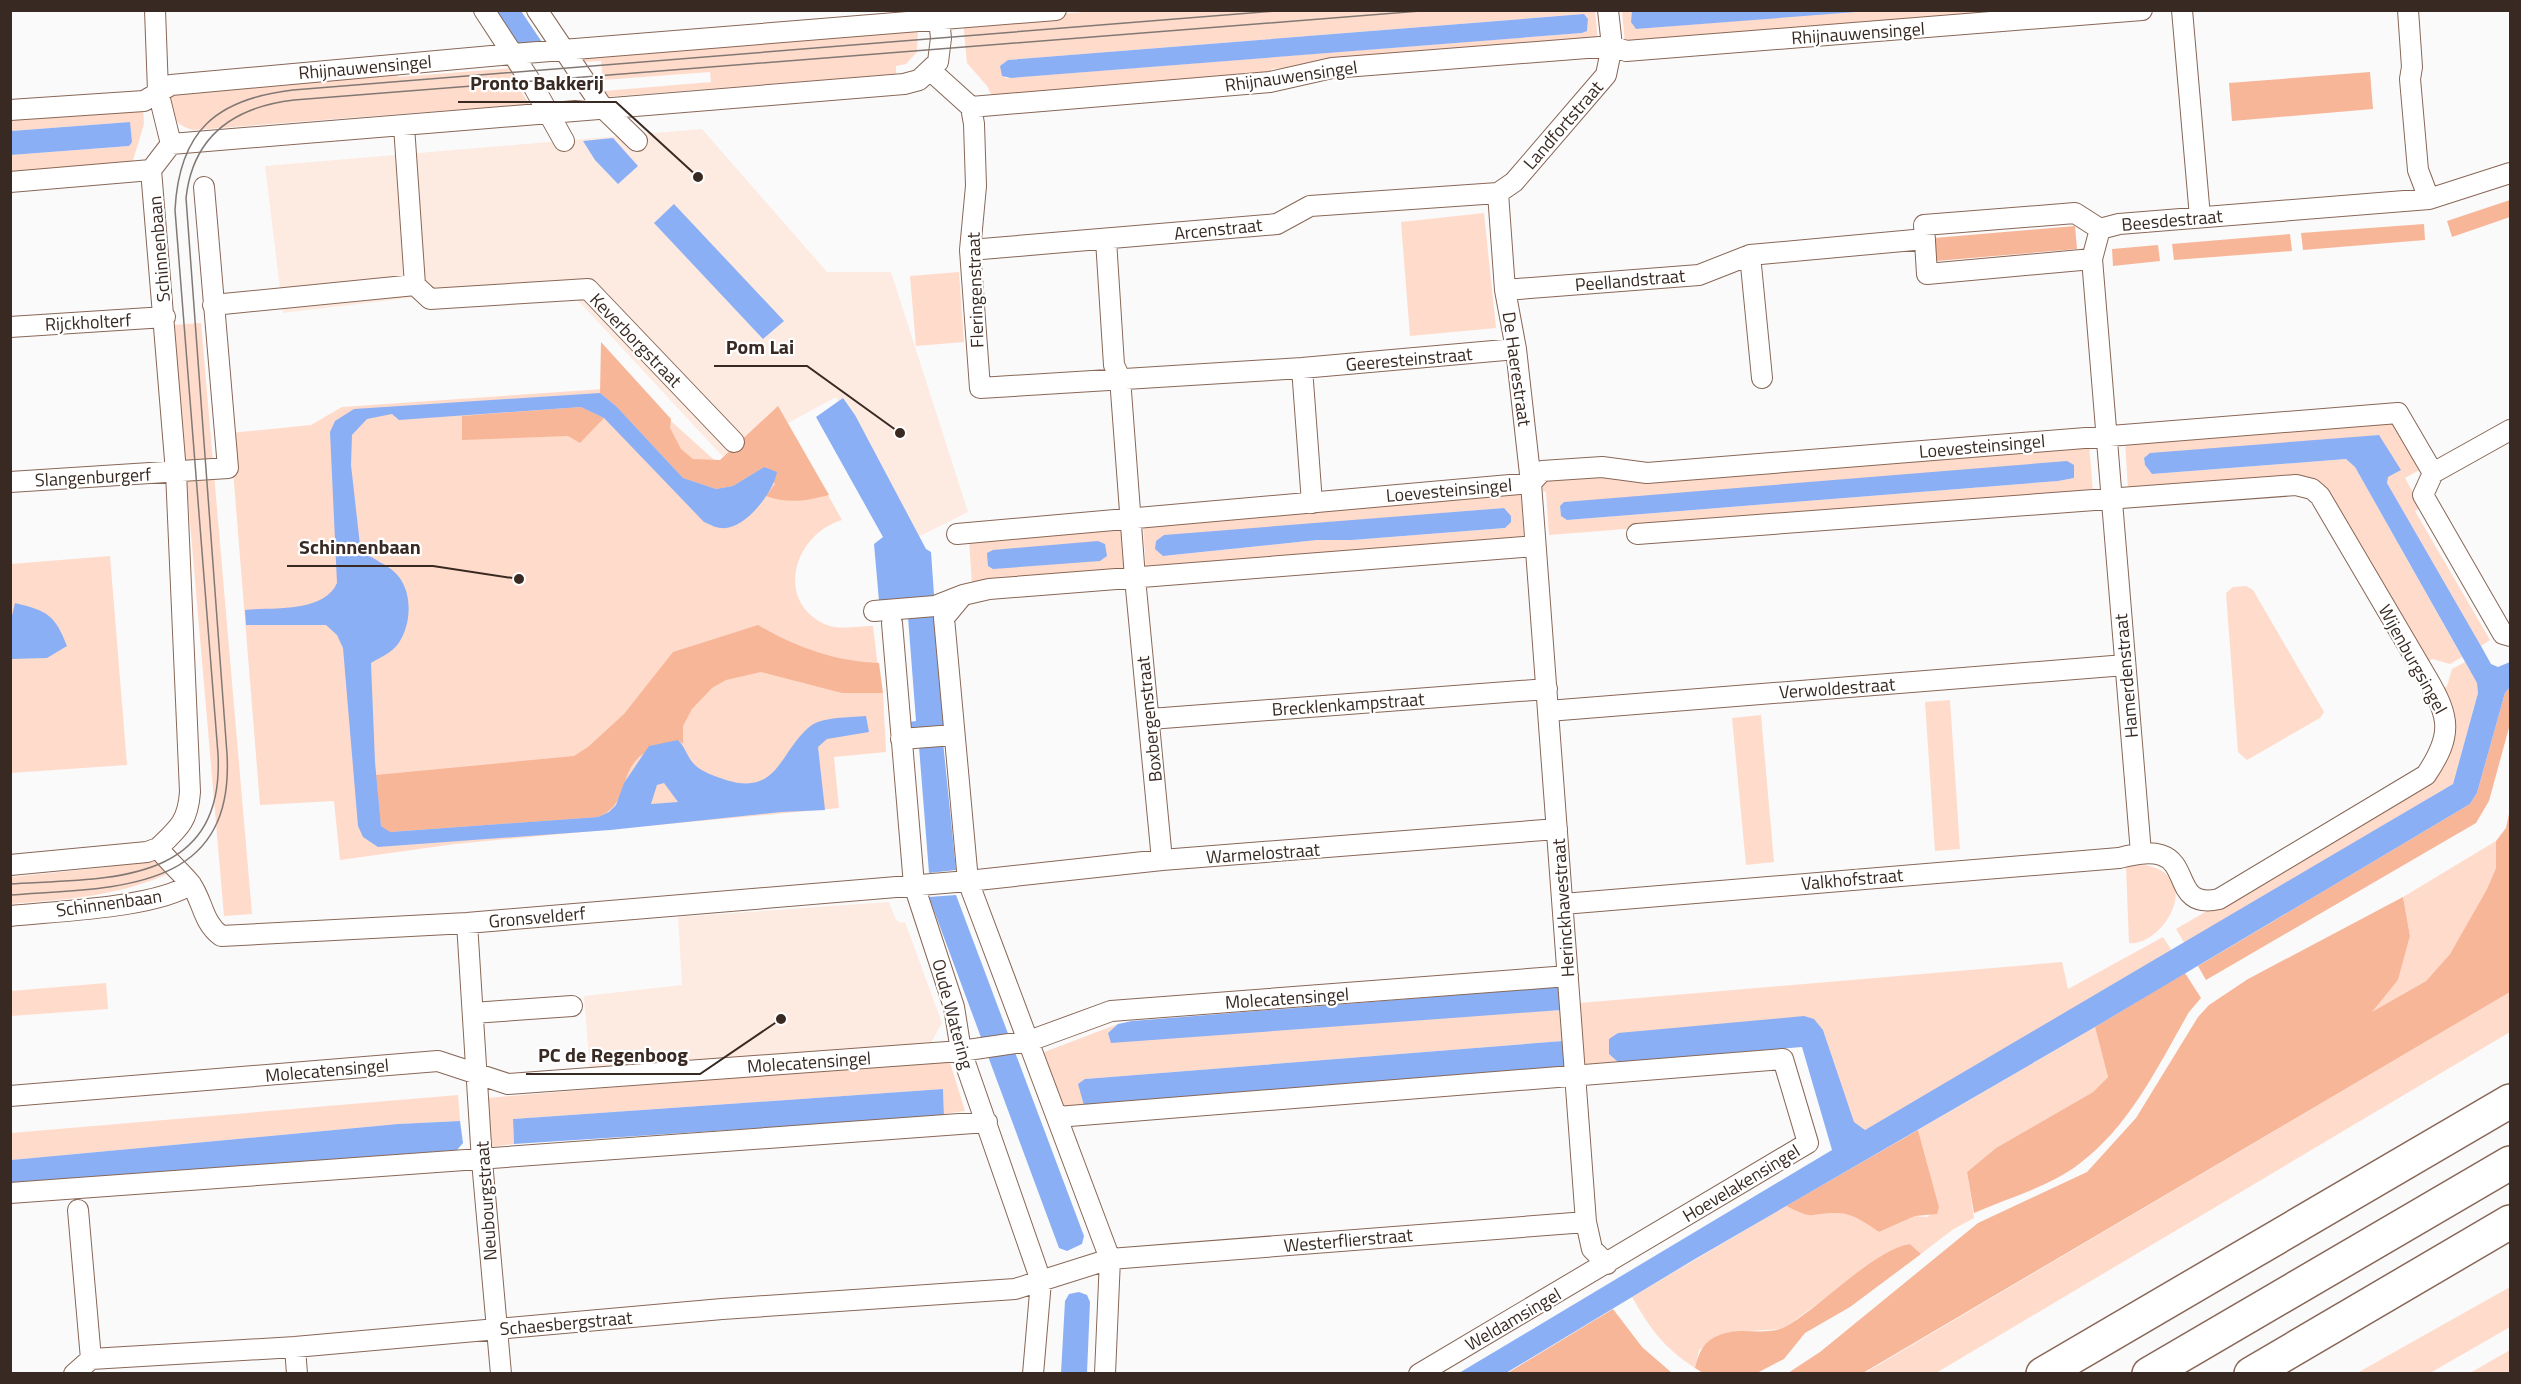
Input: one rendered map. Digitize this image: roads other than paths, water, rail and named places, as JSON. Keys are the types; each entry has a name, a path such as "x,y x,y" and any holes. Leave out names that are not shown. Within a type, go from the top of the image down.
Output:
{"highway":[{"path":"2043,1374 2511,1101"},
{"path":"2149,1374 2511,1163"},
{"path":"2251,1374 2511,1222"}],"street":[{"path":"155,10 158,91 171,144"},
{"path":"484,10 549,112 564,141"},
{"path":"537,10 603,108 637,141"},
{"name":"Rhijnauwensingel","path":"10,110 144,101 171,85 513,54 565,52 938,15 1056,10"},
{"path":"1608,10 1612,46"},
{"name":"Rhijnauwensingel","path":"971,107 1270,82 1332,68 1612,46 1626,51 2142,10"},
{"path":"2182,10 2200,217"},
{"path":"2408,10 2412,67 2410,79 2418,170 2429,199"},
{"path":"10,182 151,170 171,144 904,84 919,80 938,62 938,15"},
{"name":"Landfortstraat","path":"1498,193 1514,182 1606,75 1612,46"},
{"path":"930,70 971,107"},
{"name":"Fleringenstraat","path":"971,107 974,124 976,186 970,250 980,388 1120,378"},
{"path":"213,305 415,285 404,126"},
{"name":"Schinnenbaan","path":"10,916 152,900 178,893 191,884 174,870 158,848 181,826 188,811 189,801 176,472 165,317 151,170"},
{"name":"Beesdestraat","path":"2112,498 2092,259 2100,229 2119,224 2429,199 2511,173"},
{"path":"176,472 228,468 204,187"},
{"name":"Arcenstraat","path":"970,250 1277,224 1310,206 1498,193"},
{"name":"De Haerestraat","path":"1498,193 1505,290 1516,349 1531,483 1535,546"},
{"path":"2092,259 1927,274 1923,225 2075,213 2100,229"},
{"name":"Peellandstraat","path":"1505,290 1699,275 1750,255 1925,239"},
{"path":"1106,240 1114,365 1120,378 1131,519"},
{"path":"1750,255 1762,378"},
{"name":"Keverborgstraat","path":"415,285 430,299 588,289 734,442"},
{"name":"Rijckholterf","path":"10,327 165,317"},
{"name":"Geeresteinstraat","path":"1120,378 1302,368 1516,349"},
{"path":"1302,368 1312,503"},
{"name":"Loevesteinsingel","path":"957,534 1531,483 1542,471 1602,467 1647,473 2398,413 2433,473"},
{"path":"2510,637 2503,634 2423,495 2433,473 2511,430"},
{"name":"Slangenburgerf","path":"10,482 176,472"},
{"name":"Wijenburgsingel","path":"2112,498 2296,485 2312,489 2319,496 2444,707 2447,723 2437,759 2426,775 2219,898 2205,902 2194,898 2172,864 2163,855 2141,854"},
{"path":"1637,534 2112,498"},
{"name":"Hamerdenstraat","path":"2112,498 2141,854"},
{"name":"Boxbergenstraat","path":"1131,519 1162,860"},
{"path":"874,611 935,606 963,595 989,589 1325,567 1535,546"},
{"name":"Herinckhavestraat","path":"1535,546 1578,1077 1586,1222 1592,1249 1607,1264"},
{"path":"963,595 944,618 949,735 968,881 1022,1042 1057,1117 1110,1259 1105,1374"},
{"name":"Oude Watering","path":"892,623 909,739 914,885 954,1007 961,1051 1041,1281 1033,1374"},
{"name":"Verwoldestraat","path":"1548,711 2125,665"},
{"name":"Brecklenkampstraat","path":"1150,720 1546,690"},
{"path":"909,739 949,735"},
{"name":"Warmelostraat","path":"968,881 1162,860 1557,829"},
{"path":"10,865 147,852 158,848"},
{"name":"Valkhofstraat","path":"1563,904 2119,858 2141,854"},
{"name":"Gronsvelderf","path":"191,884 212,929 221,936 262,932 467,923 968,881"},
{"name":"Neubourgstraat","path":"467,923 482,1161 501,1374"},
{"name":"Molecatensingel","path":"10,1096 438,1061 508,1084 961,1051 1022,1042 1111,1011 1569,976"},
{"path":"473,1013 572,1006"},
{"name":"Hoevelakensingel","path":"1578,1077 1783,1059 1808,1143 1607,1264"},
{"path":"1057,1117 1578,1077"},
{"path":"10,1194 987,1122"},
{"path":"74,1374 91,1359 78,1210"},
{"name":"Westerflierstraat","path":"1110,1259 1586,1222"},
{"path":"1041,1281 1110,1259"},
{"name":"Weldamsingel","path":"1419,1374 1607,1264"},
{"name":"Schaesbergstraat","path":"91,1359 295,1347 722,1309 1015,1289 1041,1281"},
{"path":"295,1347 297,1374"}],"water":[{"path":"1632,10 1869,11 1636,29 1631,22"},
{"path":"491,11 521,11 544,45 515,47"},
{"path":"1584,14 1588,19 1587,31 1582,33 1011,78 1002,76 1000,66 1008,60"},
{"path":"130,122 132,142 129,146 11,155 11,131"},
{"path":"613,138 638,166 618,184 595,160 583,141"},
{"path":"674,204 784,321 763,339 654,223"},
{"path":"600,393 616,406 683,478 716,489 733,486 764,467 777,472 764,499 748,517 730,527 719,528 704,522 604,418 581,407 399,420 392,414 367,419 352,435 351,465 360,545 368,555 390,568 399,577 407,593 409,611 406,628 398,644 371,663 375,762 381,826 390,832 598,817 609,812 616,805 624,783 649,746 678,740 693,763 704,771 726,780 743,783 756,782 775,770 798,738 814,724 828,719 866,716 869,732 827,739 818,747 825,810 781,812 610,830 378,847 363,837 358,826 343,648 337,635 326,625 246,625 245,610 310,604 330,593 337,583 330,432 335,421 354,409","holes":["664,783 678,802 651,804 657,785"]},
{"path":"843,398 855,415 926,549 931,552 934,595 927,602 936,616 945,731 942,732 956,870 929,873 918,734 910,734 909,722 916,721 907,604 883,604 879,601 874,544 883,537 816,417"},
{"path":"2379,435 2401,470 2388,477 2387,483 2491,664 2498,667 2510,662 2510,687 2505,693 2477,793 2470,804 2095,1027 1695,1259 1506,1373 1459,1373 1832,1150 1802,1047 1618,1062 1609,1054 1609,1039 1618,1033 1804,1016 1814,1019 1823,1030 1854,1122 1865,1130 2453,784 2478,693 2477,683 2355,467 2346,459 2152,474 2145,465 2144,458 2150,453"},
{"path":"2067,461 2074,465 2074,478 2058,481 1567,520 1561,516 1560,506 1564,502"},
{"path":"1504,508 1511,516 1511,522 1505,528 1352,540 1317,540 1163,556 1155,549 1156,541 1164,535"},
{"path":"1098,541 1105,544 1107,556 1100,561 993,569 988,566 987,553 993,550"},
{"path":"15,603 49,616 58,627 67,646 47,658 11,659 11,620"},
{"path":"956,895 1084,1236 1082,1244 1067,1251 1059,1248 929,897"},
{"path":"1558,987 1561,1010 1111,1043 1108,1033 1118,1024 1132,1021"},
{"path":"1563,1041 1565,1070 1085,1109 1078,1084 1085,1079"},
{"path":"943,1089 944,1116 514,1144 513,1119"},
{"path":"460,1121 463,1143 457,1150 11,1184 11,1160 398,1124"},
{"path":"1079,1292 1087,1295 1090,1302 1087,1373 1061,1373 1065,1301 1069,1294"}],"tram line":[{"path":"10,884 84,880 153,867 181,852 202,830 215,798 218,754 175,210 184,159 194,140 207,124 223,111 243,101 266,94 293,90 1288,10"},
{"path":"10,895 126,884 160,874 189,858 211,834 224,800 227,754 186,198 190,176 197,157 207,141 235,117 253,109 294,100 1433,10"}],"place":[{"name":"Pronto Bakkerij","path":"698,177"},
{"name":"Pom Lai","path":"900,433"},
{"name":"Schinnenbaan","path":"519,579"},
{"name":"PC de Regenboog","path":"781,1019"}]}
